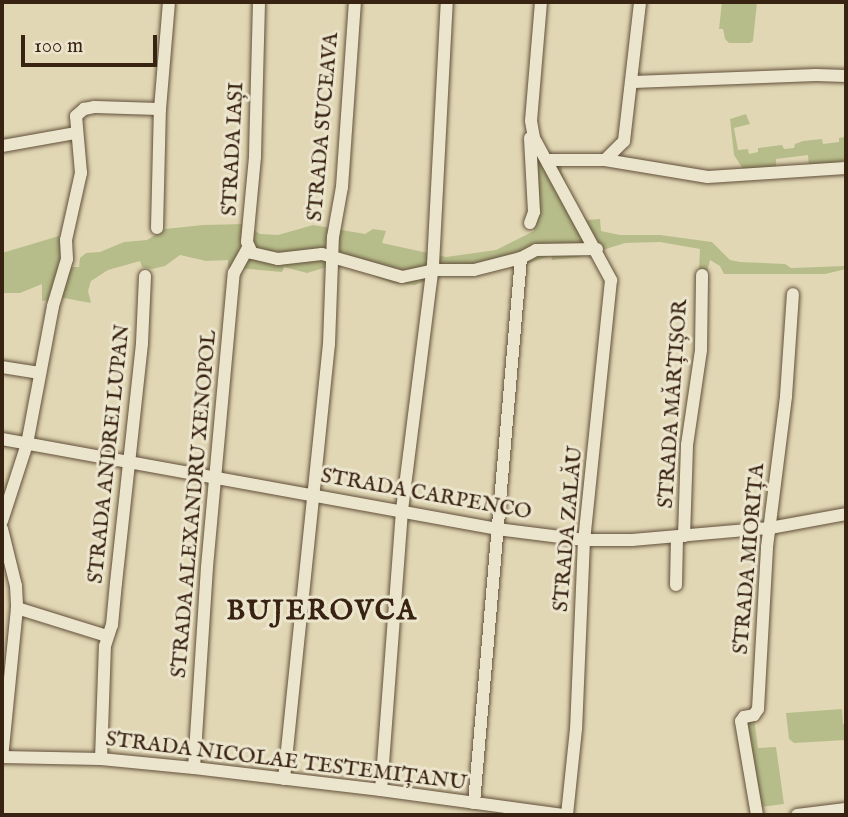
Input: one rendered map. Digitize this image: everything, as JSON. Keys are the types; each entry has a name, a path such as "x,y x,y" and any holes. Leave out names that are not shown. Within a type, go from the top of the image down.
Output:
{"street":[{"path":"157,228 160,109 169,2"},
{"name":"STRADA IAȘI","path":"250,251 259,2"},
{"name":"STRADA SUCEAVA","path":"284,779 329,344 332,256 343,176 355,2"},
{"path":"381,790 402,510 430,271 447,2"},
{"path":"530,223 534,212 532,128 541,2"},
{"path":"626,163 622,146 633,82 640,2"},
{"path":"633,82 846,76"},
{"path":"2,521 27,444 53,306 67,259 66,240 81,173 82,152 76,133 76,116 84,108 160,109"},
{"name":"STRADA ZALĂU","path":"532,128 538,149 548,160 557,185 597,249 611,280 612,295 584,540 576,729 565,815"},
{"path":"2,146 76,133"},
{"path":"605,160 622,146"},
{"path":"548,160 605,160 708,177 846,168"},
{"path":"250,251 278,259 312,253 332,256 388,275 409,276 430,271 474,270 521,258 536,250 597,249"},
{"name":"STRADA ALEXANDRU XENOPOL","path":"194,768 214,477 234,273 250,251"},
{"path":"474,803 521,258"},
{"name":"STRADA MĂRȚIȘOR","path":"676,585 687,445 701,351 702,275"},
{"name":"STRADA ANDREI LUPAN","path":"102,759 107,636 113,611 142,343 145,276"},
{"name":"STRADA MIORIȚA","path":"757,815 741,720 754,715 758,709 770,528 787,385 793,294"},
{"path":"2,367 39,373"},
{"name":"STRADA CARPENCO","path":"2,439 497,529 584,540 681,537 770,528 846,514"},
{"path":"2,530 16,586 17,608 2,757"},
{"path":"17,608 107,636"},
{"name":"STRADA NICOLAE TESTEMIȚANU","path":"2,757 102,759 194,768 565,815"},
{"path":"797,815 846,809"}],"green space":[{"path":"722,2 757,2 753,41 729,43 725,39 723,29 719,29"},
{"path":"746,114 750,124 734,128 738,150 748,149 749,154 758,152 758,148 782,145 784,149 794,148 795,144 803,141 822,139 823,144 839,142 839,138 844,137 846,160 809,168 808,155 776,159 776,168 743,169 734,155 730,119"},
{"path":"525,138 552,153 561,154 562,173 574,204 587,220 600,219 601,231 620,235 660,235 712,242 730,260 740,262 785,264 791,268 846,266 846,269 825,274 724,274 720,266 710,260 707,272 699,270 700,249 660,242 625,243 580,257 552,260 551,256 526,264 438,275 415,285 392,283 340,263 307,273 284,267 282,272 228,267 228,260 206,261 180,255 165,266 152,269 142,267 140,261 108,270 91,281 88,291 91,303 64,298 42,301 42,284 20,293 2,293 2,253 59,236 69,267 79,267 80,258 86,253 100,252 124,242 147,240 165,229 203,225 244,224 260,234 278,235 313,225 365,234 373,229 386,231 382,243 446,257 496,250 534,231"},
{"path":"842,709 846,740 794,743 789,739 786,713"},
{"path":"754,719 758,748 776,747 784,804 760,807 746,720"}],"district":[{"name":"BUJEROVCA","path":"322,612"}]}
